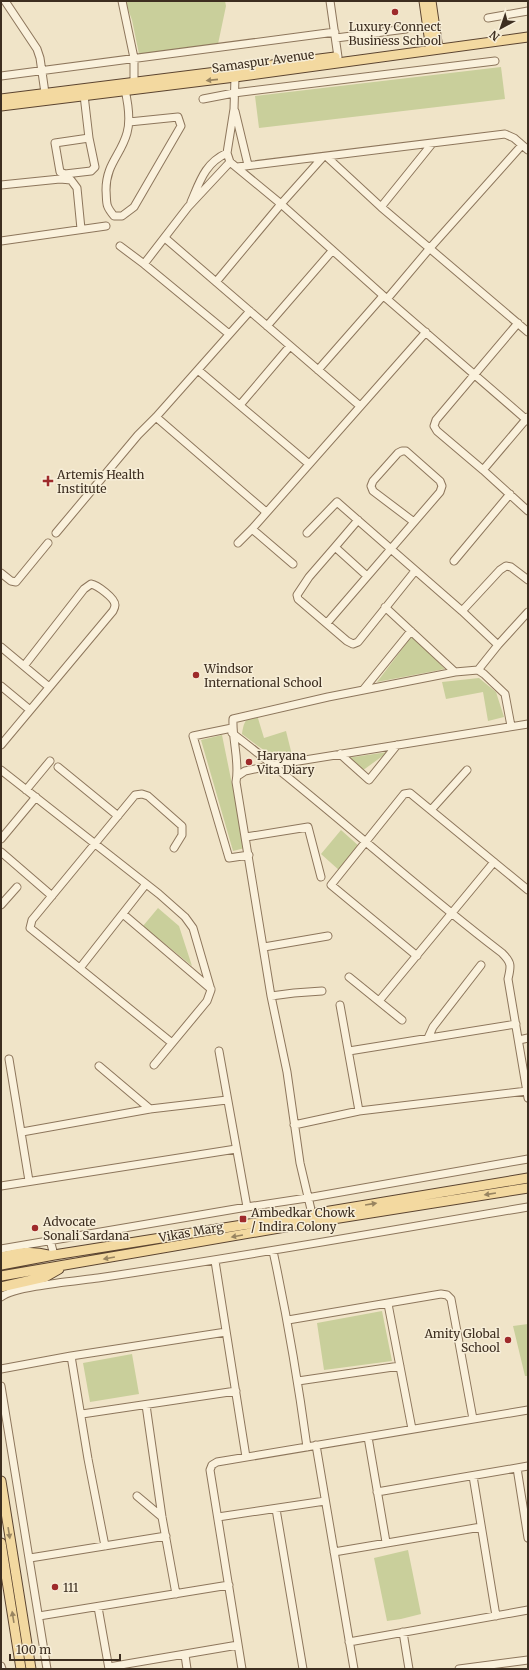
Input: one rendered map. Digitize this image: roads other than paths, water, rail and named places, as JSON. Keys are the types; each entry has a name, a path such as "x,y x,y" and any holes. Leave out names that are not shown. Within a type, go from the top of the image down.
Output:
{"main road":[{"path":"424,1 434,47"},
{"path":"431,1 434,47"},
{"name":"Samaspur Avenue","path":"1,99 12,101 84,95 235,77 434,47 528,31"},
{"name":"Samaspur Avenue","path":"1,106 12,101 45,93 338,57 528,37"},
{"name":"Vikas Marg","path":"1,1276 64,1266 528,1178"},
{"name":"Vikas Marg","path":"1,1265 52,1255 528,1188"},
{"path":"1,1257 28,1252 52,1255"},
{"path":"1,1287 45,1277 64,1266"},
{"path":"1,1480 32,1669"},
{"path":"1,1543 21,1669"}],"street":[{"path":"5,1 37,49 45,93"},
{"path":"122,1 134,58 134,82"},
{"path":"330,1 338,57"},
{"path":"488,18 528,11"},
{"path":"1,76 134,58 335,35 406,29"},
{"path":"203,99 234,93 495,61"},
{"path":"235,77 234,108 227,153 230,162 282,204 332,251 474,375 527,419 483,470"},
{"path":"125,90 128,104 129,122 127,133 108,170 106,180 107,206 114,216 122,216 134,207 181,126 178,118 129,122"},
{"path":"84,95 89,138 95,167 91,171 65,174 60,172 55,143 89,138"},
{"path":"234,108 248,165"},
{"path":"237,167 431,145 505,134 514,138 525,148 430,248 318,370"},
{"path":"381,207 431,145"},
{"path":"188,208 207,168 213,161 227,153"},
{"path":"216,282 282,204 325,157"},
{"path":"325,157 381,207 528,332"},
{"path":"144,264 188,208 230,162"},
{"path":"1,185 60,179 71,180 76,188 81,230"},
{"path":"1,241 106,226"},
{"path":"165,238 360,406"},
{"path":"120,246 229,334"},
{"path":"267,326 332,251"},
{"path":"56,533 138,435 156,417 250,311"},
{"path":"518,323 436,420 434,426 437,431 528,511"},
{"path":"238,543 426,332"},
{"path":"240,404 290,346"},
{"path":"198,370 309,464"},
{"path":"156,417 266,512"},
{"path":"327,623 440,492 442,486 440,481 406,451 402,451 398,452 373,481 371,486 373,491 414,522"},
{"path":"454,561 510,494"},
{"path":"307,533 337,502 462,611 498,645"},
{"path":"358,520 309,577 297,595 298,599 347,641 353,644 358,642 415,571"},
{"path":"252,529 293,564"},
{"path":"1,573 11,581 16,582 48,543"},
{"path":"335,547 367,576"},
{"path":"462,611 500,570 506,566 511,567 528,580"},
{"path":"1,744 113,611 115,605 114,600 95,585 91,584 84,589 24,666"},
{"path":"385,607 455,672"},
{"path":"478,670 528,612"},
{"path":"363,690 411,631"},
{"path":"1,647 49,687"},
{"path":"313,1218 307,1198 294,1125 287,1072 272,996 236,782 239,775 232,730 233,719 363,690 455,672 478,670 505,694 511,726"},
{"path":"1,686 30,710"},
{"path":"239,775 245,771 274,765 528,724"},
{"path":"249,855 229,858 193,736 232,730 451,914 502,953 511,965 508,979 527,1094 359,1111 294,1125"},
{"path":"340,754 369,780 397,745"},
{"path":"26,790 50,760"},
{"path":"58,767 118,816"},
{"path":"1,770 146,884 189,922 193,928 211,990 207,1001 154,1065"},
{"path":"431,810 467,770"},
{"path":"417,956 331,885 404,794 410,793 528,890"},
{"path":"172,1043 30,928 32,920 135,795 142,794 148,796 182,826 182,835 174,848"},
{"path":"1,839 36,797"},
{"path":"246,837 308,826 321,877"},
{"path":"1,852 52,896"},
{"path":"379,1001 494,862"},
{"path":"80,968 146,884"},
{"path":"1,905 17,887"},
{"path":"123,914 211,990"},
{"path":"264,947 328,936"},
{"path":"428,1038 433,1027 481,965"},
{"path":"349,977 402,1020"},
{"path":"272,996 322,991"},
{"path":"340,1005 359,1111"},
{"path":"349,1051 516,1024"},
{"path":"519,1040 528,1038"},
{"path":"219,1051 247,1207"},
{"path":"10,1059 29,1181"},
{"path":"99,1066 150,1109"},
{"path":"22,1132 150,1109 227,1100"},
{"path":"1,1186 236,1148"},
{"path":"1,1249 528,1160"},
{"path":"1,1297 12,1291 215,1261 528,1207"},
{"path":"50,1240 52,1255"},
{"path":"273,1251 288,1320 307,1447"},
{"path":"215,1261 246,1457"},
{"path":"288,1320 441,1294 447,1295 450,1299 473,1419"},
{"path":"388,1304 412,1428"},
{"path":"1,1369 71,1356 226,1332"},
{"path":"71,1356 82,1414 88,1459 105,1546"},
{"path":"298,1381 400,1366"},
{"path":"1,1386 48,1669"},
{"path":"82,1414 236,1391"},
{"path":"146,1405 162,1517 176,1594"},
{"path":"242,1669 210,1470 212,1465 217,1462 307,1447 316,1444 528,1410"},
{"path":"368,1436 386,1542"},
{"path":"316,1444 354,1669"},
{"path":"377,1492 528,1466"},
{"path":"517,1468 528,1538"},
{"path":"473,1476 496,1616"},
{"path":"137,1496 162,1517"},
{"path":"218,1517 325,1501"},
{"path":"276,1509 303,1669"},
{"path":"334,1552 481,1527"},
{"path":"30,1558 166,1536"},
{"path":"39,1616 229,1585"},
{"path":"98,1607 109,1668 238,1645"},
{"path":"349,1642 528,1610"},
{"path":"403,1632 409,1669"},
{"path":"185,1654 187,1669"},
{"path":"459,1669 528,1660"}],"place":[{"name":"Luxury Connect Business School","path":"395,12"},
{"name":"Artemis Health Institute","path":"48,481"},
{"name":"Windsor International School","path":"196,675"},
{"name":"Haryana Vita Diary","path":"249,762"},
{"name":"Ambedkar Chowk / Indira Colony","path":"243,1219"},
{"name":"Advocate Sonali Sardana","path":"35,1228"},
{"name":"Amity Global School","path":"508,1340"},
{"name":"111","path":"55,1587"}]}
